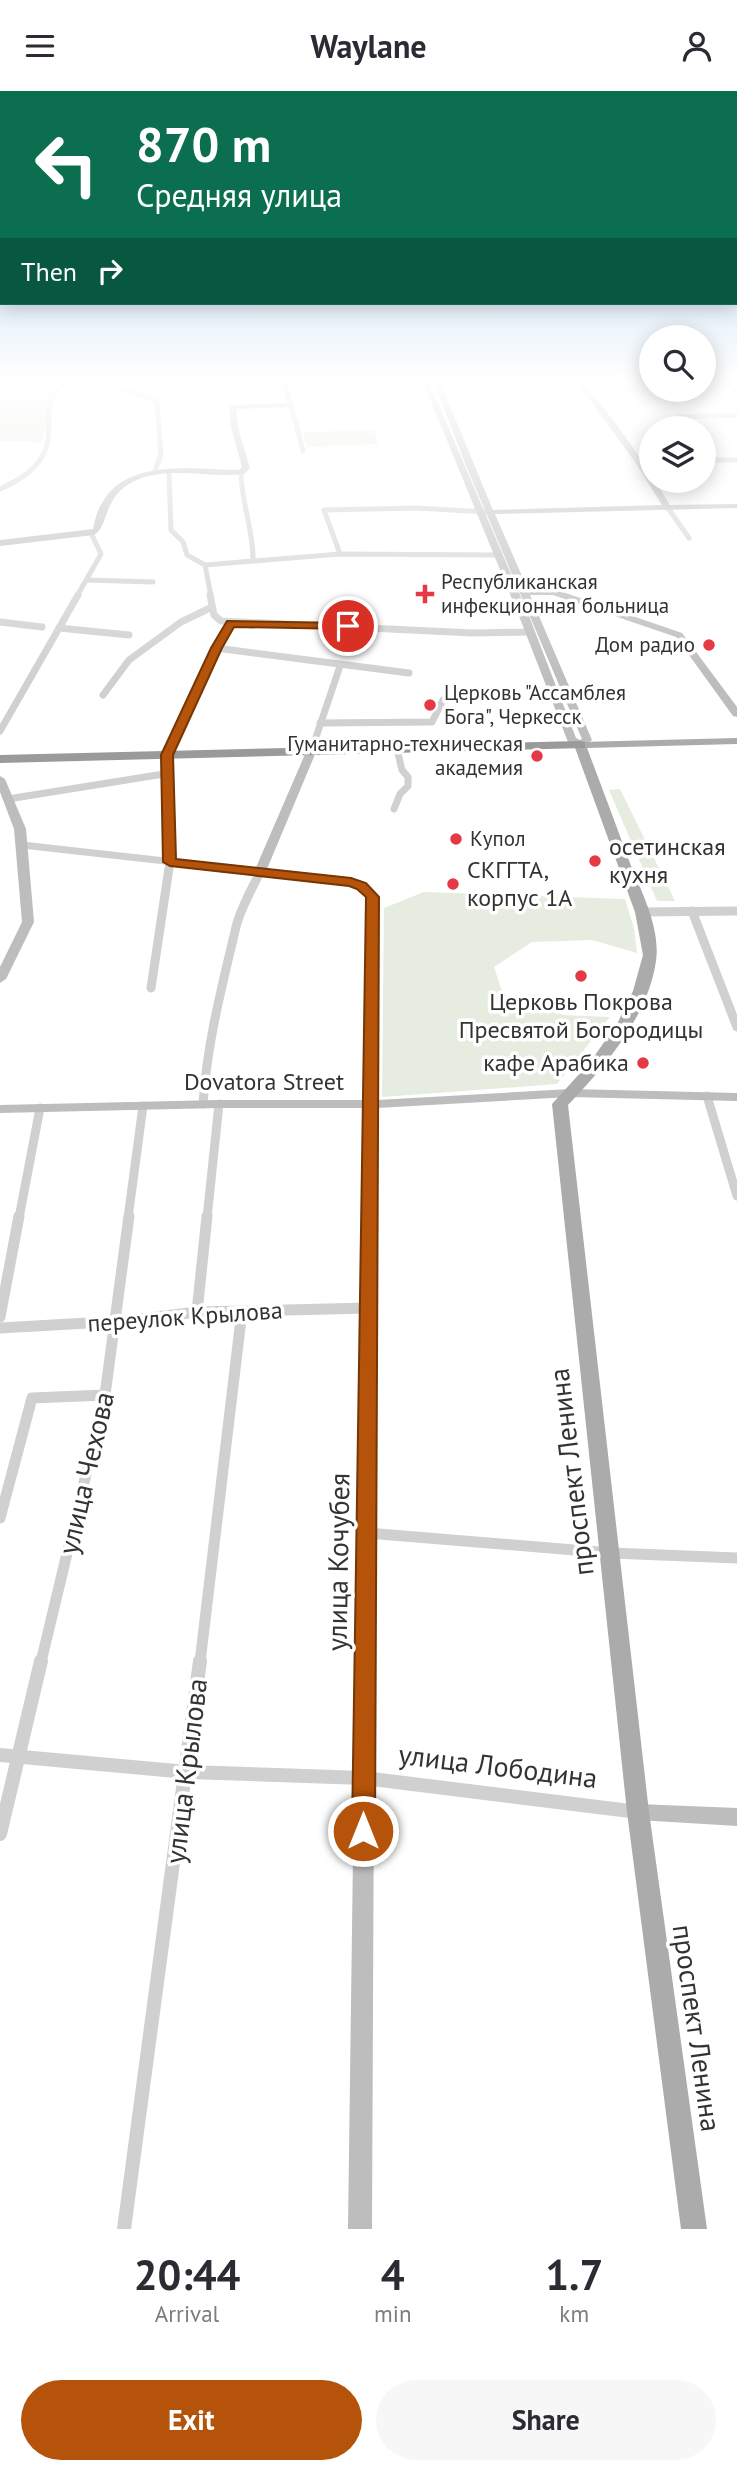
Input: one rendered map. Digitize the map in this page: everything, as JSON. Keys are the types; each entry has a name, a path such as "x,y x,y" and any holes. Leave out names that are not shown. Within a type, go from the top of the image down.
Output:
{"highway":[{"path":"0,759 580,745"}],"main road":[{"path":"580,745 737,741"},
{"name":"проспект Ленина","path":"580,745 648,933 649,961 637,998 587,1077 560,1104 638,1812 694,2229"}],"street":[{"path":"0,543 91,533 97,530 103,507 116,489 126,482"},
{"path":"169,482 171,530 183,542 187,555 205,565 340,554 499,555"},
{"path":"241,482 240,495 249,526 253,561"},
{"name":"проспект Ленина","path":"472,482 486,512 525,593 587,740 580,745 572,740 499,555 486,512 475,482"},
{"path":"651,482 689,538"},
{"path":"340,554 324,510 416,508 486,512 737,506"},
{"path":"0,731 101,554 91,533"},
{"path":"205,565 212,607 217,618 231,624 324,624 473,633 531,632"},
{"path":"87,580 153,582"},
{"path":"525,593 554,592 679,635 737,714"},
{"path":"103,695 129,660 181,622 212,607"},
{"path":"0,622 42,627"},
{"path":"151,988 170,862 170,773 167,755 216,648 231,624"},
{"path":"59,628 129,635"},
{"path":"216,648 409,673"},
{"path":"203,1104 206,1062 220,986 234,944 236,926 312,752 340,666"},
{"path":"320,723 432,722 443,700"},
{"path":"394,809 400,794 408,786 408,777 402,770 397,749"},
{"path":"8,799 170,773"},
{"path":"0,780 18,821 28,922 0,979"},
{"path":"22,845 260,872"},
{"name":"улица Кочубея","path":"260,872 351,882 361,886 372,897 360,2229"},
{"path":"692,911 737,1027"},
{"path":"642,912 737,911"},
{"name":"Dovatora Street","path":"0,1109 203,1104 371,1104 570,1093 737,1097"},
{"path":"707,1095 737,1196"},
{"path":"197,1313 219,1104"},
{"name":"улица Чехова","path":"0,1834 105,1395 143,1106"},
{"path":"0,1317 40,1108"},
{"name":"переулок Крылова","path":"0,1328 115,1322 197,1313 369,1308"},
{"name":"улица Крылова","path":"124,2229 187,1772 242,1311"},
{"path":"0,1518 32,1398 105,1395"},
{"path":"367,1533 611,1553 737,1558"},
{"name":"улица Лободина","path":"0,1755 187,1772 364,1778 638,1812 737,1817"}],"shaded area":[{"path":"620,789 675,901 657,901 609,790"},
{"path":"424,892 625,899 634,928 637,953 592,940 532,942 494,967 503,994 564,1015 610,1017 557,1084 382,1097 384,908"}],"place":[{"name":"Республиканская инфекционная больница","path":"425,594"},
{"name":"Дом радио","path":"709,645"},
{"name":"Церковь \"Ассамблея Бога\", Черкесск","path":"430,705"},
{"name":"Гуманитарно-техническая академия","path":"537,756"},
{"name":"Купол","path":"456,839"},
{"name":"осетинская кухня","path":"595,861"},
{"name":"СКГГТА, корпус 1А","path":"453,884"},
{"name":"Церковь Покрова Пресвятой Богородицы","path":"581,976"},
{"name":"кафе Арабика","path":"643,1063"}],"route":[{"path":"348,626 231,624 216,648 167,755 170,773 170,862 351,882 368,891 372,897 363,1831"}]}
